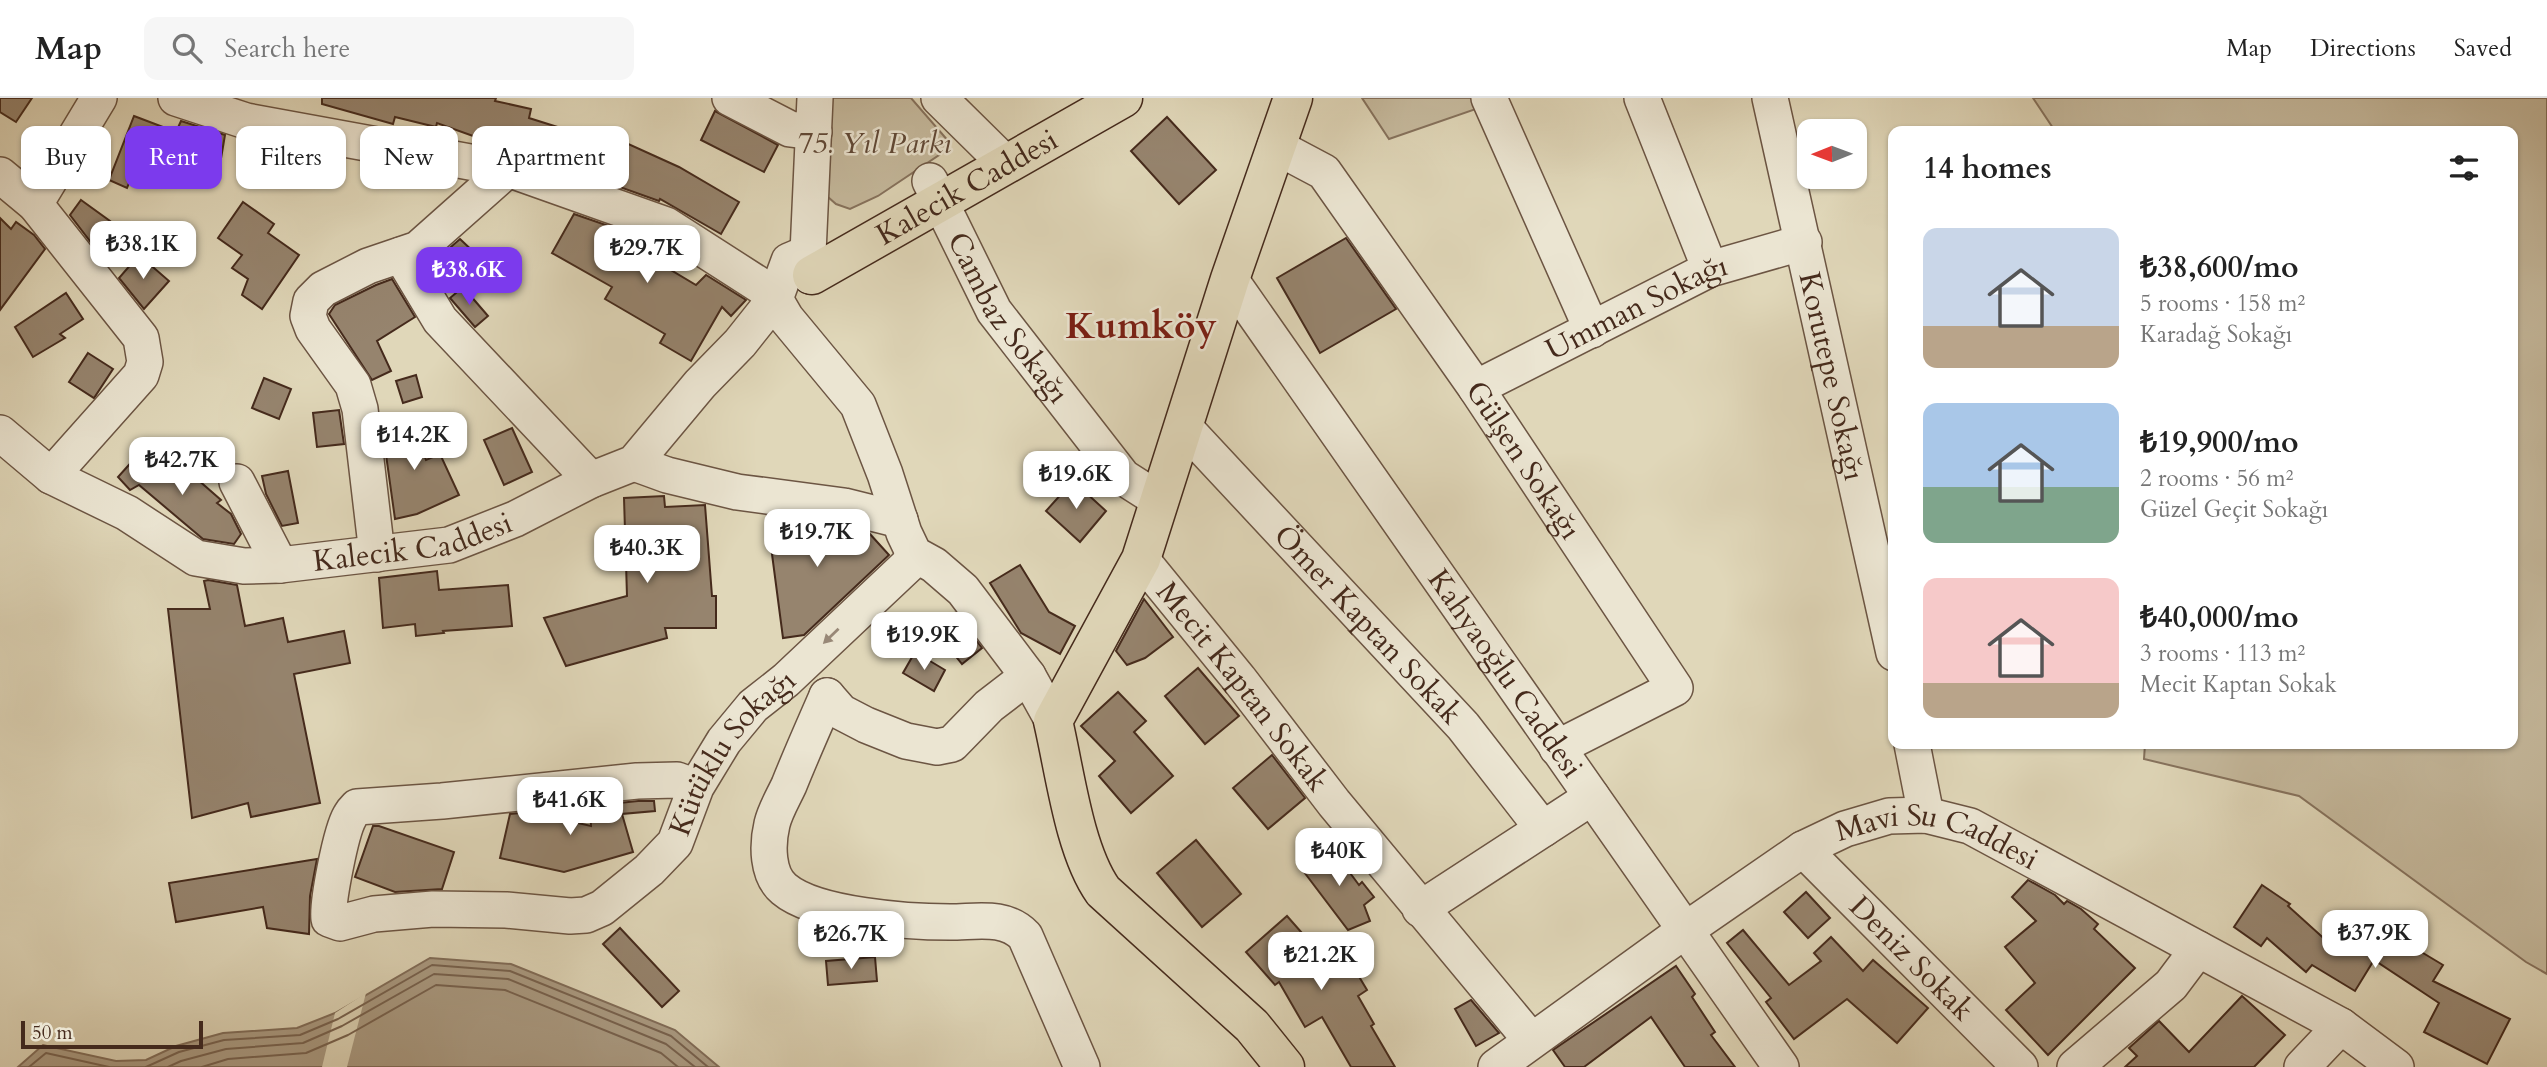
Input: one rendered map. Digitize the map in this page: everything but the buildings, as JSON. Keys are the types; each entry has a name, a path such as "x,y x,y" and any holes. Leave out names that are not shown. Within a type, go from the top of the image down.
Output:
{"main road":[{"name":"Kalecik Caddesi","path":"997,157 1069,98"},
{"name":"Kalecik Caddesi","path":"803,263 997,157 1123,98"},
{"path":"1285,1067 1252,1026 1103,891 1091,874 1083,851 1053,721 1141,559 1230,279 1293,98"}],"street":[{"path":"36,204 99,98"},
{"path":"176,98 246,121 472,162"},
{"path":"730,98 798,120"},
{"path":"803,263 798,120 815,98"},
{"path":"939,98 997,157"},
{"path":"1489,98 1592,330"},
{"path":"1642,98 1710,270"},
{"name":"Korutepe Sokağı","path":"1770,98 1888,626"},
{"name":"Gülşen Sokağı","path":"1275,146 1324,172 1476,388 1675,688 1557,748"},
{"path":"0,175 36,204 141,338 144,349 145,362 141,375 51,476"},
{"path":"377,554 360,409 353,385 313,329 308,316 311,301 323,289 368,266 418,249 486,189"},
{"path":"564,189 666,225 761,286 775,299 786,318 858,405 914,554 934,565 963,590 1028,676 1053,721"},
{"name":"Cambaz Sokağı","path":"935,192 994,311 1123,477 1159,500"},
{"name":"Umman Sokağı","path":"1476,388 1710,270 1804,242"},
{"path":"401,255 440,320 590,480"},
{"name":"Kalecik Caddesi","path":"0,433 51,476 127,513 196,558 244,566 280,565 449,545 514,519 590,480 634,463 700,384 740,343 803,263"},
{"name":"Kahyaoğlu Caddesi","path":"1230,279 1781,1067"},
{"name":"Ömer Kaptan Sokak","path":"1184,427 1463,726 1543,829"},
{"path":"634,463 667,475 737,492 844,506 900,520"},
{"path":"237,482 280,565"},
{"name":"Kütüklu Sokağı","path":"696,787 677,780 637,781 442,802 357,807 350,815 342,842 327,906 329,919 340,923 374,914 433,909 506,910 570,916 586,915 603,908 649,870 675,843 696,787 724,741 753,706 786,680 908,565 914,554"},
{"name":"Mecit Kaptan Sokak","path":"1141,559 1420,909 1515,1058"},
{"path":"786,680 827,696 841,712 866,725 906,741 937,747 951,744 1028,676"},
{"path":"827,696 772,824 769,853 771,869 777,881 785,890 799,898 841,911 910,920 987,920 1017,927 1026,936 1082,1067"},
{"path":"1913,749 1926,815"},
{"path":"1420,909 1592,797"},
{"name":"Mavi Su Caddesi","path":"1515,1058 1687,929 1803,849 1845,829 1889,816 1926,815 1970,826 2198,948 2341,1026 2396,1067"},
{"name":"Deniz Sokak","path":"1803,849 2020,1067"},
{"path":"2075,1067 2171,985 2198,948"},
{"path":"2302,1067 2341,1026"}],"green space":[{"name":"75. Yıl Parkı","path":"830,98 911,98 950,143 948,149 878,196 850,209 836,204 828,197"},
{"path":"1362,98 1471,98 1476,109 1389,139"},
{"path":"2033,98 2547,98 2547,974 2526,962 2299,796 2144,759 2145,749 2518,749 2518,126 2052,126"}],"water":[{"path":"430,958 511,964 675,1030 719,1067 18,1067 43,1045 116,1061 146,1060 176,1046 223,1033 297,1028 335,1013"}],"pier":[{"path":"366,993 347,1067 322,1067 335,1013"}],"district":[{"name":"Kumköy","path":"1141,325"}]}
